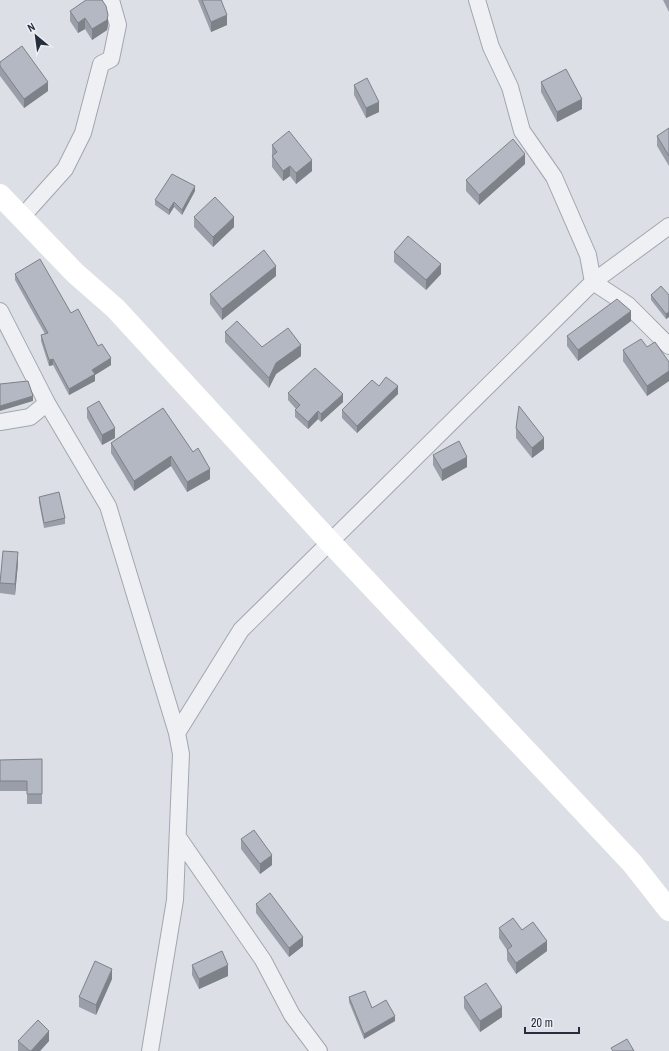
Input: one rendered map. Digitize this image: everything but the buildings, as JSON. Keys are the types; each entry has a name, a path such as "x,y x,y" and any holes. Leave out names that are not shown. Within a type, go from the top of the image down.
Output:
{"street":[{"path":"21,218 65,170 83,133 101,64 111,59 118,25 111,0"},
{"path":"477,0 491,47 510,88 522,131 554,177 588,255 593,282 628,305 669,346"},
{"path":"0,195 75,273 116,309 329,541 632,863 669,910"},
{"path":"177,733 241,630 329,541 593,282 669,226"},
{"path":"0,311 47,403 108,506 177,733 181,754 176,900 150,1051"},
{"path":"0,422 30,417 47,403"},
{"path":"178,837 264,960 292,1015 319,1051"}]}
